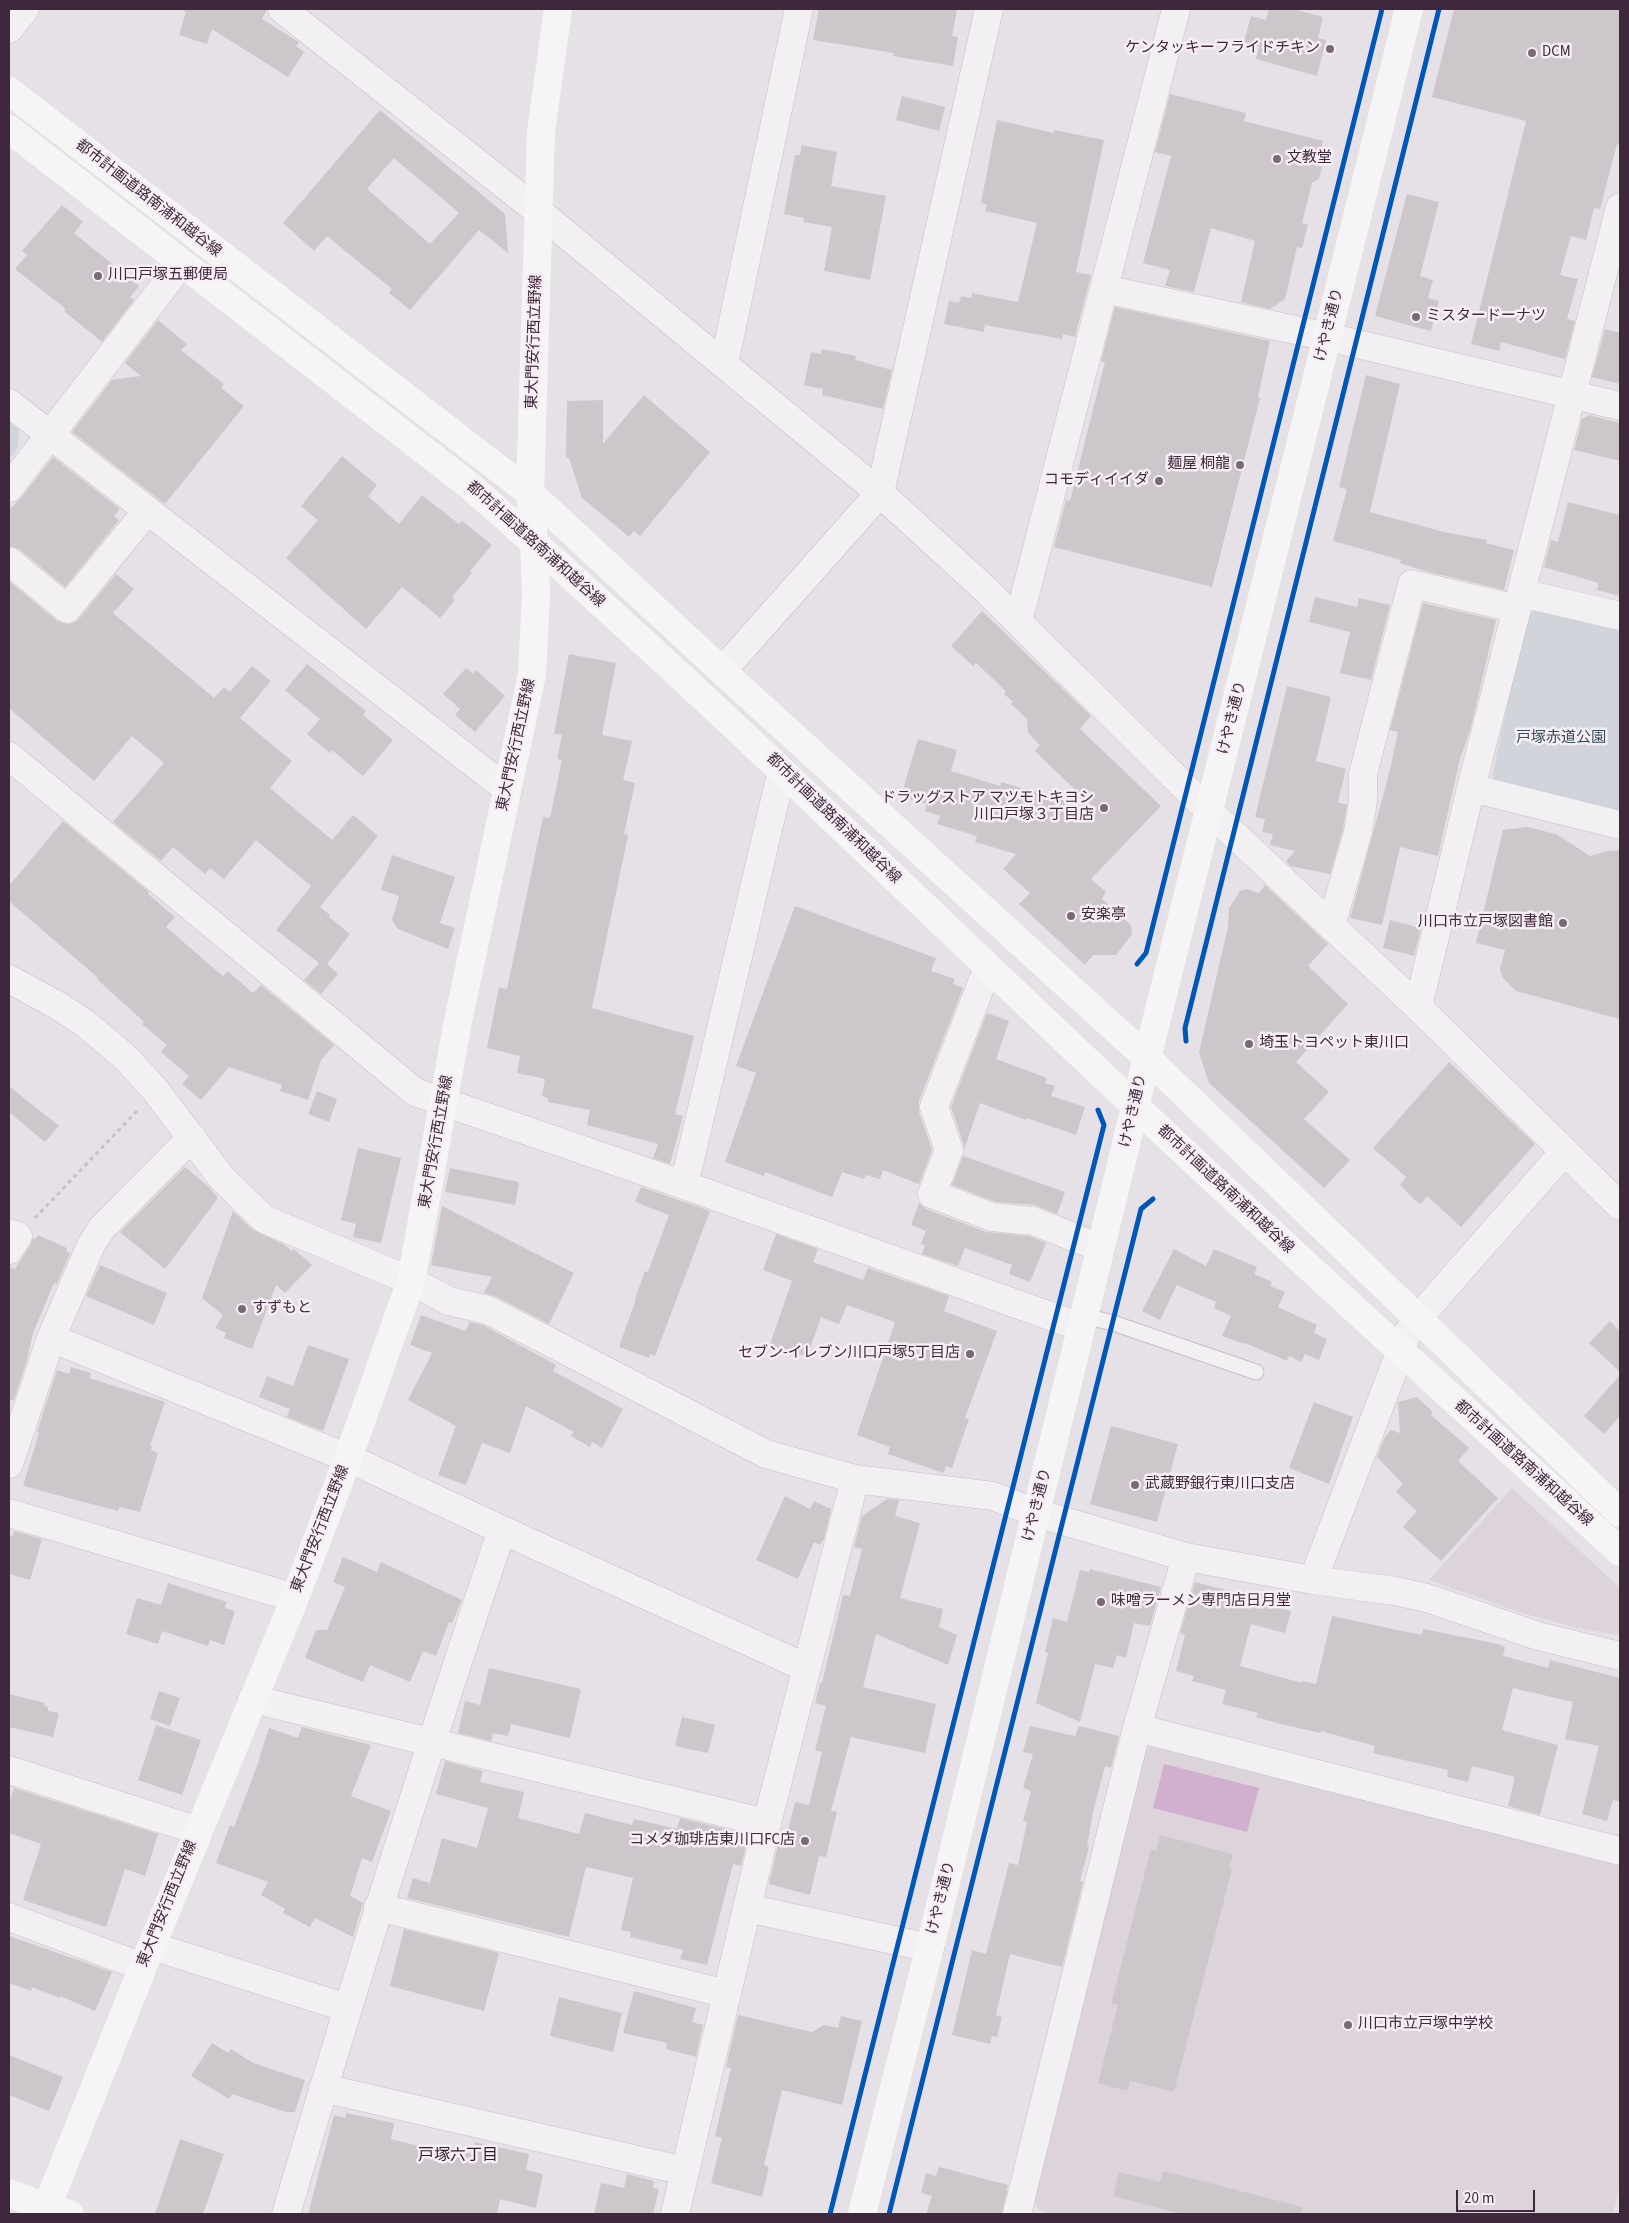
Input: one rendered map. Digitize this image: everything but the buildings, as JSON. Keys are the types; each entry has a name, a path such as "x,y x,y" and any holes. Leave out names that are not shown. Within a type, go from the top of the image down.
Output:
{"street":[{"path":"9,29 25,9"},
{"path":"282,9 539,212 880,493 985,589 1209,812 1418,1007 1620,1206"},
{"name":"東大門安行西立野線","path":"53,2212 147,1956 295,1598 348,1458 411,1281 458,1021 532,674 536,594 530,493 541,132 558,9"},
{"path":"724,364 799,9"},
{"path":"722,671 880,493 989,9"},
{"path":"1018,622 1176,9"},
{"name":"けやき通り","path":"862,2214 930,1948 1147,1058 1409,9"},
{"name":"都市計画道路南浦和越谷線","path":"9,91 530,493 722,671 1147,1058 1620,1512"},
{"name":"都市計画道路南浦和越谷線","path":"9,129 470,486 782,770 1136,1107 1401,1354 1620,1552"},
{"path":"1418,1007 1519,601 1620,209"},
{"path":"9,488 182,263"},
{"path":"1104,289 1328,336 1620,406"},
{"path":"9,402 508,790"},
{"path":"9,561 67,609 147,511"},
{"path":"1332,926 1358,832 1363,801 1363,774 1412,584 1620,616"},
{"path":"9,756 415,1092 684,1186 1083,1321"},
{"path":"684,1186 782,770"},
{"path":"1472,788 1620,825"},
{"path":"988,967 934,1107 949,1150 932,1194 992,1218 1033,1222 1101,1248"},
{"path":"9,979 58,1005 86,1024 127,1059 156,1091 220,1177 264,1219 411,1281 449,1301 488,1310 766,1454 855,1480 993,1496 1036,1513 1186,1557 1313,1580 1396,1591 1427,1598 1538,1636 1620,1656"},
{"path":"9,1464 51,1338 90,1245 102,1228 192,1137"},
{"path":"1313,1580 1401,1354 1407,1334 1418,1318 1564,1152"},
{"path":"51,1338 348,1458 807,1668"},
{"path":"675,2214 767,1822 855,1480"},
{"path":"9,1513 295,1598"},
{"path":"286,2214 378,1907 431,1740 502,1530"},
{"path":"1018,2214 1137,1728 1186,1557"},
{"path":"252,1699 431,1740 767,1822"},
{"path":"1137,1728 1620,1851"},
{"path":"9,1770 198,1831"},
{"path":"378,1907 727,1994"},
{"path":"747,1908 930,1948"},
{"path":"9,1917 147,1956 347,2008"},
{"path":"323,2088 685,2171"},
{"path":"9,2193 53,2212"}],"lane":[{"path":"1083,1321 1116,1324 1256,1372"}],"path":[{"path":"12,1240 156,1091"}],"shaded area":[{"path":"1512,1488 1620,1588 1620,1635 1577,1628 1522,1613 1429,1580"},
{"name":"川口市立戸塚中学校","path":"1155,1744 1620,1864 1620,2185 1613,2214 1052,2214 1040,2211 1032,2199 1143,1753"},
{"path":"1164,1764 1259,1788 1247,1832 1153,1808"}],"green space":[{"path":"9,422 19,430 18,448 9,460"},
{"name":"戸塚赤道公園","path":"1538,607 1620,626 1620,816 1505,788 1492,776 1526,617"}],"cycle path":[{"path":"1137,964 1146,953 1382,9"},
{"path":"1186,1041 1185,1028 1439,9"},
{"path":"830,2214 1104,1125 1098,1110"},
{"path":"889,2214 1141,1209 1153,1199"}],"place":[{"name":"ケンタッキーフライドチキン","path":"1330,49"},
{"name":"DCM","path":"1532,53"},
{"name":"文教堂","path":"1277,159"},
{"name":"川口戸塚五郵便局","path":"98,276"},
{"name":"ミスタードーナツ","path":"1416,317"},
{"name":"麺屋 桐龍","path":"1240,465"},
{"name":"コモディイイダ","path":"1159,481"},
{"name":"ドラッグストア マツモトキヨシ 川口戸塚３丁目店","path":"1104,808"},
{"name":"安楽亭","path":"1071,916"},
{"name":"川口市立戸塚図書館","path":"1563,923"},
{"name":"埼玉トヨペット東川口","path":"1249,1044"},
{"name":"すずもと","path":"242,1309"},
{"name":"セブン-イレブン川口戸塚5丁目店","path":"970,1354"},
{"name":"武蔵野銀行東川口支店","path":"1135,1485"},
{"name":"味噌ラーメン専門店日月堂","path":"1101,1602"},
{"name":"コメダ珈琲店東川口FC店","path":"805,1841"},
{"name":"川口市立戸塚中学校","path":"1348,2025"}],"district":[{"name":"戸塚六丁目","path":"458,2156"}]}
